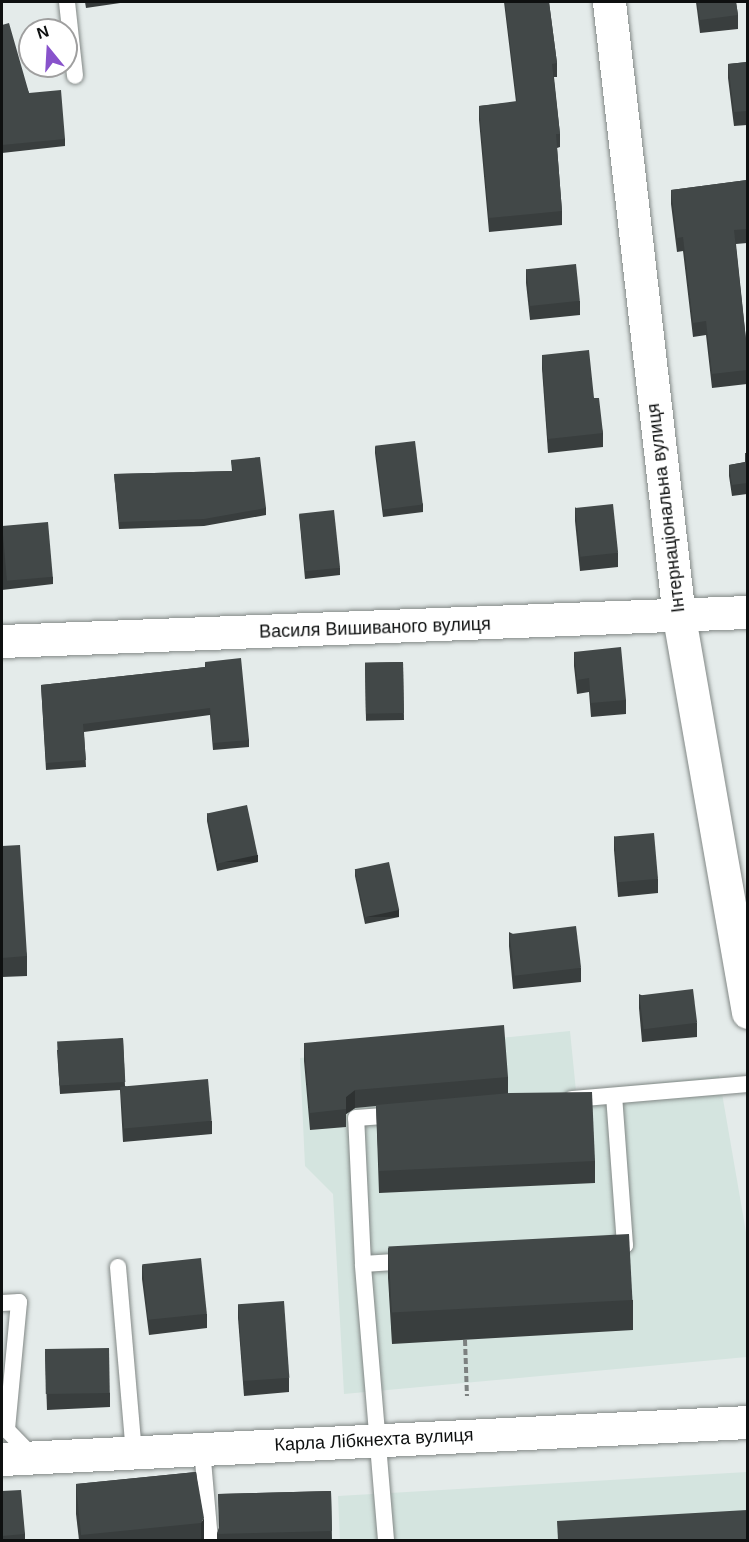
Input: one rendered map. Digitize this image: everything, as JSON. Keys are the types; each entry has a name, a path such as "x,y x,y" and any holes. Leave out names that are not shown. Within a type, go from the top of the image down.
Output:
{"street":[{"name":"Інтернаціональна вулиця","path":"609,2 679,617 747,1012"},
{"name":"Василя Вишиваного вулиця","path":"2,641 679,617 747,612"},
{"name":"Карла Лібкнехта вулиця","path":"2,1459 747,1422"}],"lane":[{"path":"67,2 69,18"},
{"path":"556,1101 747,1084"},
{"path":"589,1247 625,1245 614,1096"},
{"path":"386,1540 363,1264 356,1118 415,1113"},
{"path":"363,1264 423,1260"},
{"path":"118,1267 134,1452"},
{"path":"2,1303 19,1302 7,1430 34,1457"},
{"path":"202,1449 210,1540"}],"path":[{"path":"465,1340 467,1396"}],"shaded area":[{"path":"570,1031 576,1091 719,1076 747,1238 747,1357 344,1394 333,1194 305,1166 300,1058"},
{"path":"747,1472 747,1540 340,1540 338,1496"}],"building":[{"path":"505,2 549,2 557,63 552,64 560,134 556,134 562,211 489,218 479,106 517,101"},
{"path":"697,2 736,2 738,15 700,20"},
{"path":"9,23 18,54 18,78 25,78 29,93 61,90 65,139 2,145 2,25"},
{"path":"747,62 747,111 734,112 728,64"},
{"path":"747,180 747,229 734,230 747,349 747,370 712,374 706,321 693,323 683,237 677,238 671,190"},
{"path":"576,264 580,301 530,306 526,269"},
{"path":"589,350 594,398 599,398 603,433 548,439 542,355"},
{"path":"415,441 423,505 383,509 375,446"},
{"path":"745,453 747,453 747,483 732,485 729,465 746,462"},
{"path":"260,457 266,508 204,519 119,522 114,474 233,471 231,460"},
{"path":"613,504 618,553 580,557 575,508"},
{"path":"334,510 340,568 305,571 299,514"},
{"path":"48,522 53,577 7,581 2,526"},
{"path":"621,647 626,700 591,703 589,678 577,680 574,652"},
{"path":"241,658 249,740 213,743 210,708 83,724 86,760 46,763 41,685 206,667 205,662"},
{"path":"403,662 404,713 366,714 365,663"},
{"path":"247,805 258,855 217,863 207,814"},
{"path":"654,833 658,879 618,882 614,836"},
{"path":"20,845 27,956 2,958 2,846"},
{"path":"389,862 399,910 365,917 355,869"},
{"path":"576,926 581,968 515,976 509,934"},
{"path":"693,989 697,1023 644,1029 639,996"},
{"path":"504,1025 508,1077 355,1090 346,1097 346,1109 310,1113 304,1043"},
{"path":"123,1038 125,1082 59,1085 57,1041"},
{"path":"208,1079 212,1121 124,1129 120,1087"},
{"path":"592,1092 595,1161 379,1171 376,1105 510,1093"},
{"path":"629,1234 632,1300 392,1313 388,1247"},
{"path":"201,1258 207,1314 148,1320 142,1264"},
{"path":"284,1301 289,1378 243,1381 238,1304"},
{"path":"109,1348 110,1393 46,1394 45,1349"},
{"path":"196,1472 204,1518 201,1523 81,1535 76,1484"},
{"path":"21,1490 25,1534 2,1536 2,1491"},
{"path":"331,1491 332,1531 217,1534 220,1525 218,1494"},
{"path":"747,1510 747,1540 558,1540 557,1521"}]}
